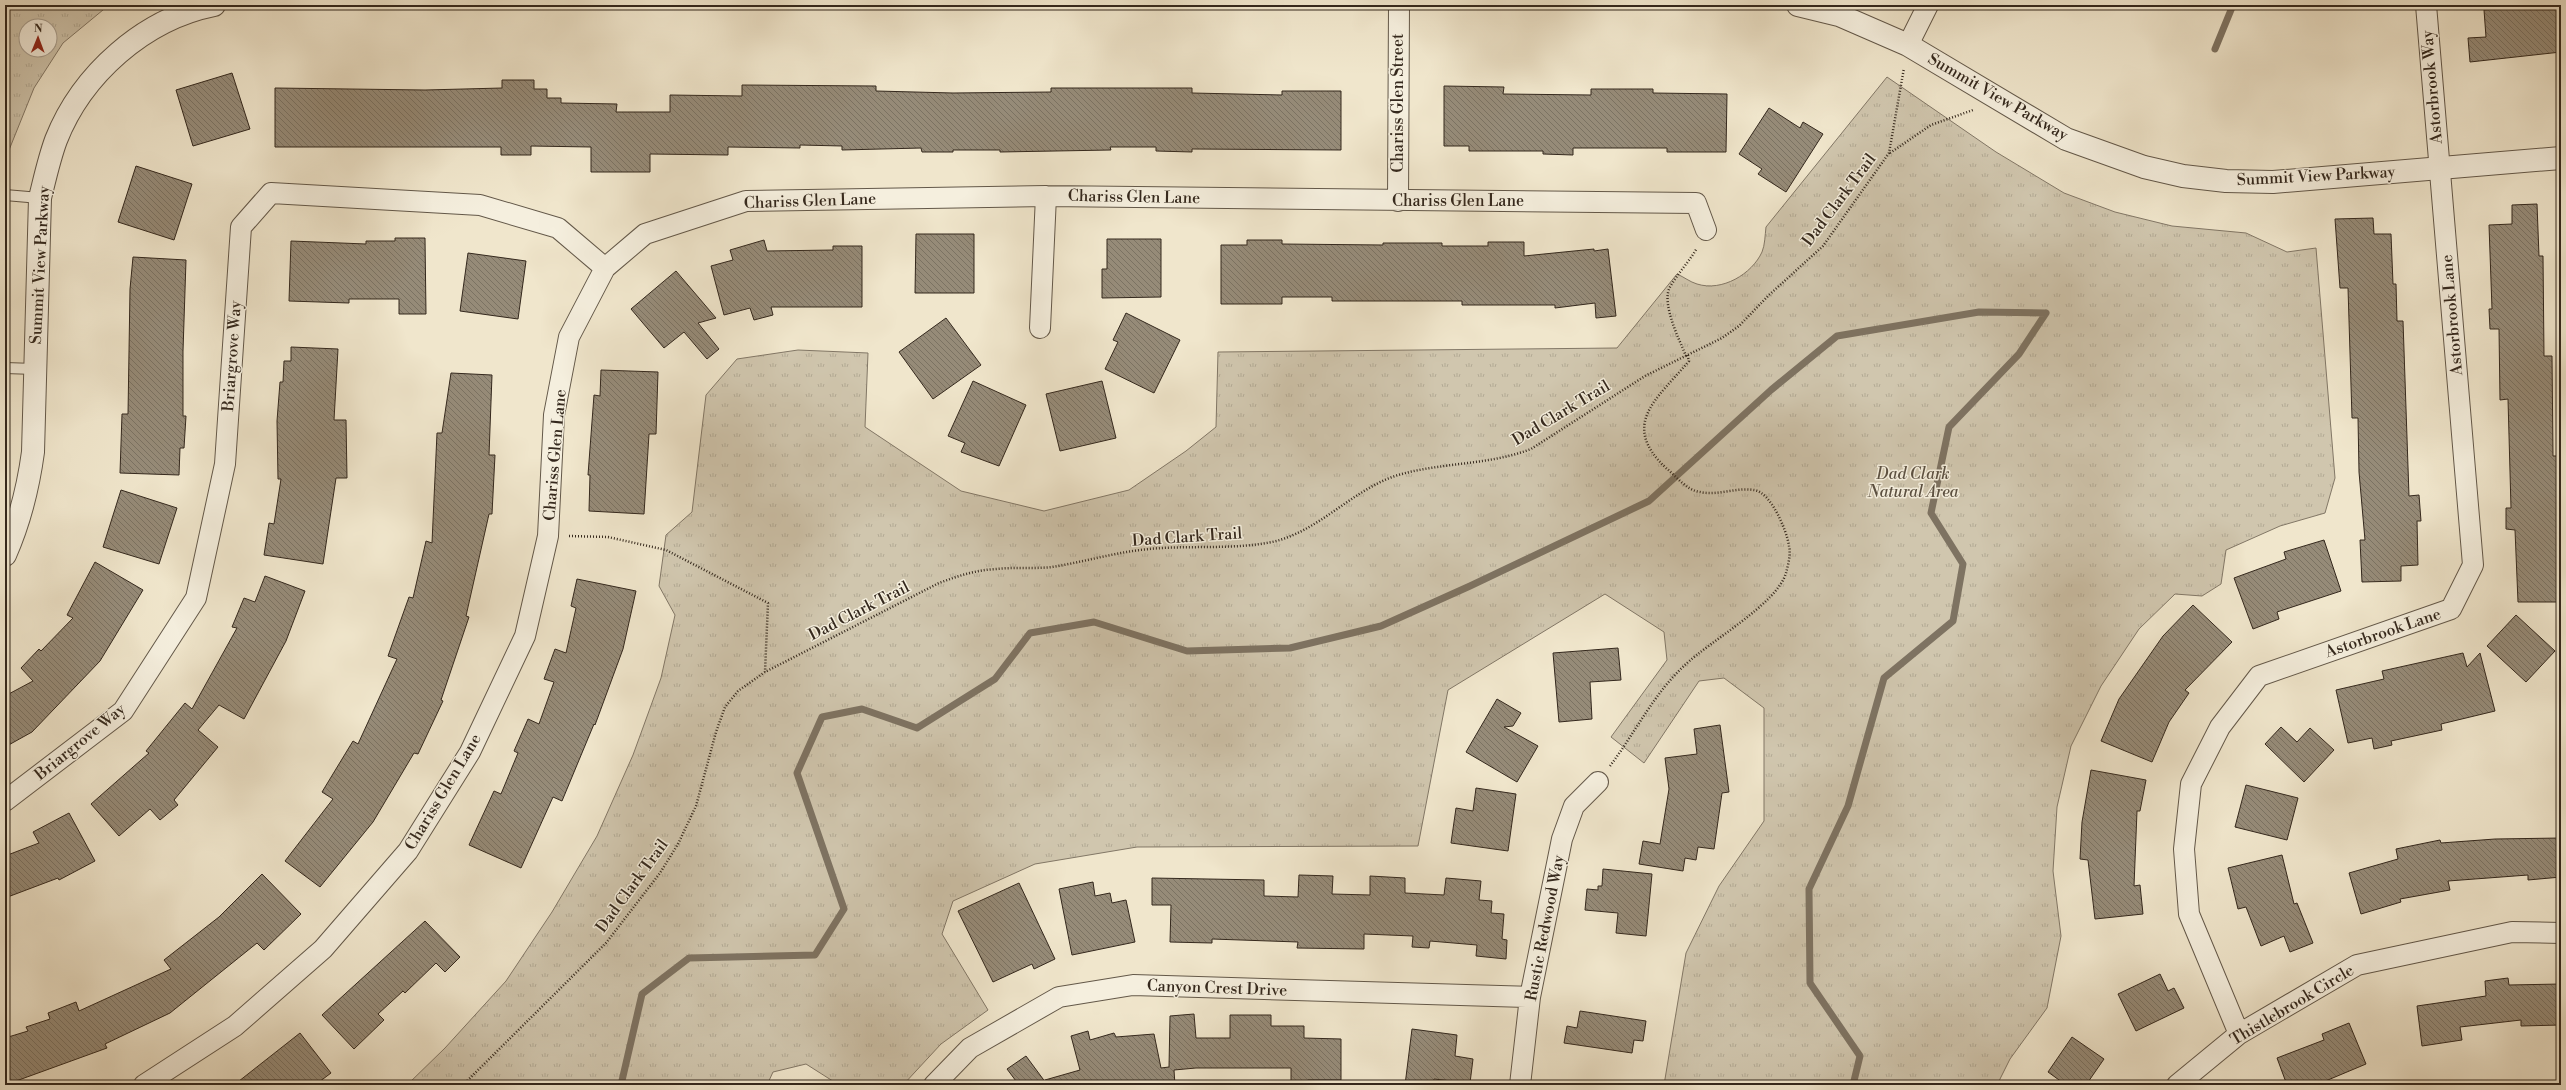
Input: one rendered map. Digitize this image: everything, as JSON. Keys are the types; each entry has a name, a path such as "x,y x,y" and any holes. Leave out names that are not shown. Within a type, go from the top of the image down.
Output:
{"street":[{"name":"Summit View Parkway","path":"5,555 19,523 29,486 33,452 40,198 47,167 60,131 86,88 110,60 137,38 168,20 214,5"},
{"name":"Chariss Glen Street","path":"1398,201 1399,5"},
{"name":"Summit View Parkway","path":"1798,5 1839,15 1908,45 2066,138 2144,167 2183,176 2226,181 2273,182 2561,158"},
{"path":"1908,45 1928,5"},
{"name":"Astorbrook Way","path":"2426,5 2439,169"},
{"name":"Astorbrook Lane","path":"2239,1034 2189,914 2184,849 2191,784 2220,727 2259,676 2451,609 2474,565 2439,169"},
{"name":"Briargrove Way","path":"5,801 123,711 196,598 225,464 241,227 271,192 480,205 558,228 605,268"},
{"name":"Chariss Glen Lane","path":"144,1085 234,1026 323,949 408,851 470,752 525,636 548,536 554,415 569,337 605,268 645,234 746,201 1046,196 1398,201 1696,203 1706,230"},
{"path":"1040,328 1046,196"},
{"name":"Rustic Redwood Way","path":"1520,1085 1530,997 1562,839 1574,806 1598,782"},
{"name":"Thistlebrook Circle","path":"2177,1085 2239,1034 2357,965 2512,932 2561,933"},
{"name":"Canyon Crest Drive","path":"934,1085 970,1048 1059,997 1133,985 1530,997"}],"lane":[{"path":"5,195 40,198"},
{"path":"5,368 35,369"}],"path":[{"name":"Dad Clark Trail","path":"463,1085 606,943 660,873 678,844 696,806 716,732 725,707 738,691 765,672 940,583 967,573 994,569 1050,567 1148,549 1235,547 1273,542 1303,530 1358,494 1394,477 1429,468 1512,457 1530,449 1645,376 1722,338 1739,326 1768,296 1823,246 1889,154 1908,45"},
{"path":"1889,154 1931,125 2003,100"},
{"path":"1598,782 1668,680 1686,663 1772,595 1781,586 1786,572 1789,546 1785,530 1778,514 1762,494 1756,490 1747,489 1723,493 1699,492 1688,488 1661,462 1645,441 1642,430 1646,416 1689,362 1670,311 1667,297 1670,287 1687,266 1706,230"},
{"path":"548,536 608,537 666,550 768,603 765,672"}],"green space":[{"path":"5,5 109,5 63,43 58,51 58,18 18,18 18,58 53,58 34,88 5,160"},
{"name":"Dad Clark Natural Area","path":"1887,77 1996,152 2064,193 2115,212 2172,226 2246,233 2287,252 2316,248 2335,478 2325,513 2280,526 2226,550 2221,584 2202,596 2175,594 2139,629 2101,686 2071,746 2057,807 2053,871 2061,936 2047,1008 2010,1059 1997,1085 1664,1085 1686,953 1719,886 1764,821 1764,708 1724,678 1699,681 1644,763 1611,737 1667,660 1664,632 1605,594 1448,690 1418,846 1137,847 1035,864 953,901 942,934 988,1010 941,1044 903,1085 839,1085 806,1064 773,1072 767,1085 407,1085 445,1048 506,981 552,912 597,836 633,755 661,678 675,615 659,586 666,535 692,512 706,395 737,359 798,350 868,353 865,427 961,491 1044,511 1129,490 1186,451 1216,427 1218,352 1617,348 1677,274 1697,284 1707,286 1726,283 1744,274 1751,267 1762,252 1766,227"}],"building":[{"path":"2520,5 2561,5 2561,52 2470,62 2468,38 2486,37 2484,10 2520,7"},
{"path":"232,73 250,129 193,146 176,90"},
{"path":"502,80 534,80 534,89 547,89 547,98 561,98 561,103 617,104 616,112 670,112 670,95 742,96 742,85 876,86 876,91 953,93 1051,92 1051,88 1192,88 1192,93 1282,95 1282,91 1341,91 1341,150 1192,149 1192,152 1156,151 1156,147 1110,147 1111,150 1000,152 1000,150 953,150 953,152 922,152 921,148 842,150 842,146 800,145 800,148 728,147 728,155 650,154 650,172 591,172 591,147 531,146 531,155 501,155 501,147 275,147 275,88 425,90 502,88"},
{"path":"1444,86 1504,87 1503,94 1591,95 1591,89 1653,89 1653,93 1727,94 1726,152 1667,152 1667,148 1573,148 1573,155 1543,154 1543,151 1469,151 1469,146 1444,146"},
{"path":"1769,108 1800,128 1803,122 1823,134 1786,192 1758,174 1762,169 1739,154"},
{"path":"136,166 192,184 174,240 118,222"},
{"path":"2537,204 2539,256 2543,256 2544,356 2552,356 2553,456 2561,456 2559,574 2561,574 2561,602 2518,602 2515,530 2506,529 2506,508 2511,508 2508,399 2500,400 2499,329 2490,329 2489,309 2492,309 2489,225 2512,224 2512,205"},
{"path":"2373,218 2374,234 2391,234 2393,284 2396,284 2397,321 2403,321 2409,496 2419,495 2421,521 2417,521 2418,565 2401,566 2401,581 2362,582 2360,540 2365,540 2359,472 2358,418 2352,418 2348,288 2340,288 2335,219"},
{"path":"916,234 974,234 974,293 915,293"},
{"path":"395,238 425,238 426,314 399,314 399,299 349,299 349,303 289,301 291,241 366,244 366,241 395,241"},
{"path":"1107,239 1161,239 1161,297 1102,298 1102,269 1107,269"},
{"path":"764,240 767,251 833,250 833,246 862,246 862,307 771,307 773,315 754,320 750,308 724,315 711,266 733,260 730,250"},
{"path":"1247,240 1282,240 1282,244 1383,245 1383,243 1442,243 1442,246 1488,246 1488,242 1524,242 1524,256 1608,249 1616,316 1596,318 1595,303 1555,308 1555,305 1462,305 1462,301 1332,301 1332,297 1282,297 1282,304 1221,304 1221,245 1247,245"},
{"path":"468,253 526,261 518,319 460,311"},
{"path":"133,257 186,260 183,351 183,416 186,416 184,448 180,448 179,475 120,473 122,414 128,414 130,289"},
{"path":"676,271 716,318 698,323 719,349 707,359 684,332 664,348 631,309"},
{"path":"1126,313 1180,340 1154,393 1105,369 1118,342 1113,340"},
{"path":"946,318 981,365 933,399 899,352"},
{"path":"291,347 338,349 334,420 346,420 347,478 336,478 323,564 264,555 269,523 274,524 281,479 278,479 277,421 280,382 283,382 284,361 291,361"},
{"path":"601,370 658,372 656,434 649,434 644,514 589,511 590,475 588,475 594,395 600,396"},
{"path":"451,373 492,375 489,455 495,455 492,514 489,514 466,616 469,617 441,700 443,701 418,754 414,753 373,822 320,887 285,861 333,799 322,792 353,741 358,744 397,659 388,656 409,597 413,598 426,541 432,543 437,433 442,433"},
{"path":"973,381 1026,405 999,466 961,452 965,443 948,436"},
{"path":"1102,381 1116,438 1060,451 1046,394"},
{"path":"121,490 177,508 159,564 103,547"},
{"path":"2324,540 2341,591 2277,612 2279,619 2253,629 2234,578 2286,559 2284,552"},
{"path":"95,562 143,590 100,661 32,732 5,747 5,696 33,681 21,668 39,649 41,651 73,618 67,615"},
{"path":"265,576 305,591 286,641 244,719 219,705 198,730 218,747 174,800 178,805 160,820 150,809 119,836 91,804 149,753 146,751 185,703 192,709 237,628 232,627 244,598 255,602"},
{"path":"577,579 636,591 623,649 595,725 594,724 562,801 553,797 521,868 469,845 494,791 501,794 518,753 514,751 528,719 539,724 554,682 544,679 555,649 566,653 576,608 571,606"},
{"path":"2193,605 2232,642 2185,690 2189,693 2169,722 2152,762 2101,741 2119,699 2163,636"},
{"path":"2516,615 2555,651 2526,682 2487,646"},
{"path":"1618,648 1621,680 1590,682 1592,719 1559,722 1553,653"},
{"path":"2463,653 2467,667 2480,653 2495,711 2441,724 2442,730 2391,741 2392,745 2374,749 2372,738 2348,743 2336,690 2384,679 2382,671"},
{"path":"1497,699 1521,713 1513,726 1504,727 1538,746 1517,782 1466,752"},
{"path":"1720,725 1729,792 1722,793 1714,849 1698,847 1696,860 1685,858 1683,871 1639,864 1643,841 1660,844 1669,789 1665,758 1697,754 1694,729"},
{"path":"2281,727 2297,742 2310,728 2334,750 2304,782 2265,744"},
{"path":"2091,770 2146,780 2140,811 2137,811 2134,886 2140,885 2143,914 2095,919 2088,860 2080,859 2082,822"},
{"path":"2246,785 2298,798 2287,840 2235,827"},
{"path":"1476,788 1516,794 1508,851 1451,843 1456,808 1473,811"},
{"path":"69,813 95,861 59,880 58,878 5,898 5,856 39,843 33,832"},
{"path":"2561,838 2561,877 2528,880 2528,875 2448,881 2450,890 2400,899 2401,902 2361,914 2349,873 2398,859 2396,849 2440,840 2441,843 2495,839"},
{"path":"2282,855 2294,904 2297,903 2313,943 2290,952 2284,936 2261,946 2246,907 2238,909 2228,868"},
{"path":"1603,869 1652,874 1646,936 1616,933 1618,913 1585,910 1587,889 1598,890 1598,886 1602,886"},
{"path":"262,874 301,914 264,950 257,943 170,1013 105,1044 107,1048 5,1085 5,1038 28,1031 26,1027 50,1019 48,1013 76,1002 79,1011 171,969 164,960 219,917"},
{"path":"1299,875 1333,876 1332,894 1370,895 1370,876 1405,878 1405,893 1444,895 1446,878 1481,881 1479,900 1492,901 1491,913 1504,914 1502,939 1507,940 1506,959 1476,956 1477,945 1430,941 1429,948 1412,947 1413,936 1364,934 1364,949 1297,948 1298,942 1212,939 1212,943 1170,942 1171,905 1152,905 1152,878 1264,880 1264,896 1298,897"},
{"path":"1093,882 1095,896 1110,893 1112,903 1126,900 1135,942 1072,955 1059,889"},
{"path":"1019,883 1055,959 1034,969 1032,964 993,982 958,911"},
{"path":"425,921 460,957 445,972 436,963 405,993 403,991 378,1014 384,1020 354,1049 322,1015"},
{"path":"2160,974 2168,991 2174,988 2184,1008 2136,1031 2118,994"},
{"path":"2508,978 2509,985 2561,984 2561,1025 2521,1026 2521,1020 2460,1027 2462,1040 2422,1046 2417,1006 2486,996 2485,981"},
{"path":"1580,1011 1646,1021 1643,1041 1634,1040 1632,1053 1564,1043 1567,1026 1577,1028"},
{"path":"1194,1014 1196,1038 1230,1038 1230,1015 1271,1015 1271,1026 1304,1026 1304,1038 1341,1039 1341,1080 1308,1080 1308,1085 1291,1085 1291,1068 1196,1068 1174,1070 1175,1085 1019,1085 1007,1069 1026,1056 1046,1083 1045,1080 1080,1070 1071,1036 1088,1031 1090,1040 1114,1033 1116,1037 1154,1034 1161,1068 1169,1067 1170,1016"},
{"path":"2349,1023 2366,1064 2316,1085 2287,1085 2277,1058 2324,1040 2322,1034"},
{"path":"1412,1029 1457,1035 1455,1056 1473,1059 1470,1083 1434,1079 1433,1085 1405,1085"},
{"path":"300,1033 331,1073 315,1085 234,1085"},
{"path":"2072,1037 2104,1059 2086,1085 2066,1085 2048,1072"}],"waterway":[{"path":"2215,49 2233,5"},
{"path":"621,1085 642,994 689,958 815,955 844,909 797,773 822,717 862,709 917,728 995,679 1030,633 1094,622 1187,651 1290,648 1381,626 1470,586 1649,501 1771,390 1837,336 1979,312 2046,313"},
{"path":"1853,1085 1860,1056 1810,983 1809,889 1848,806 1884,678 1953,621 1963,564 1931,513 1949,427 2019,354 2046,313"}]}
